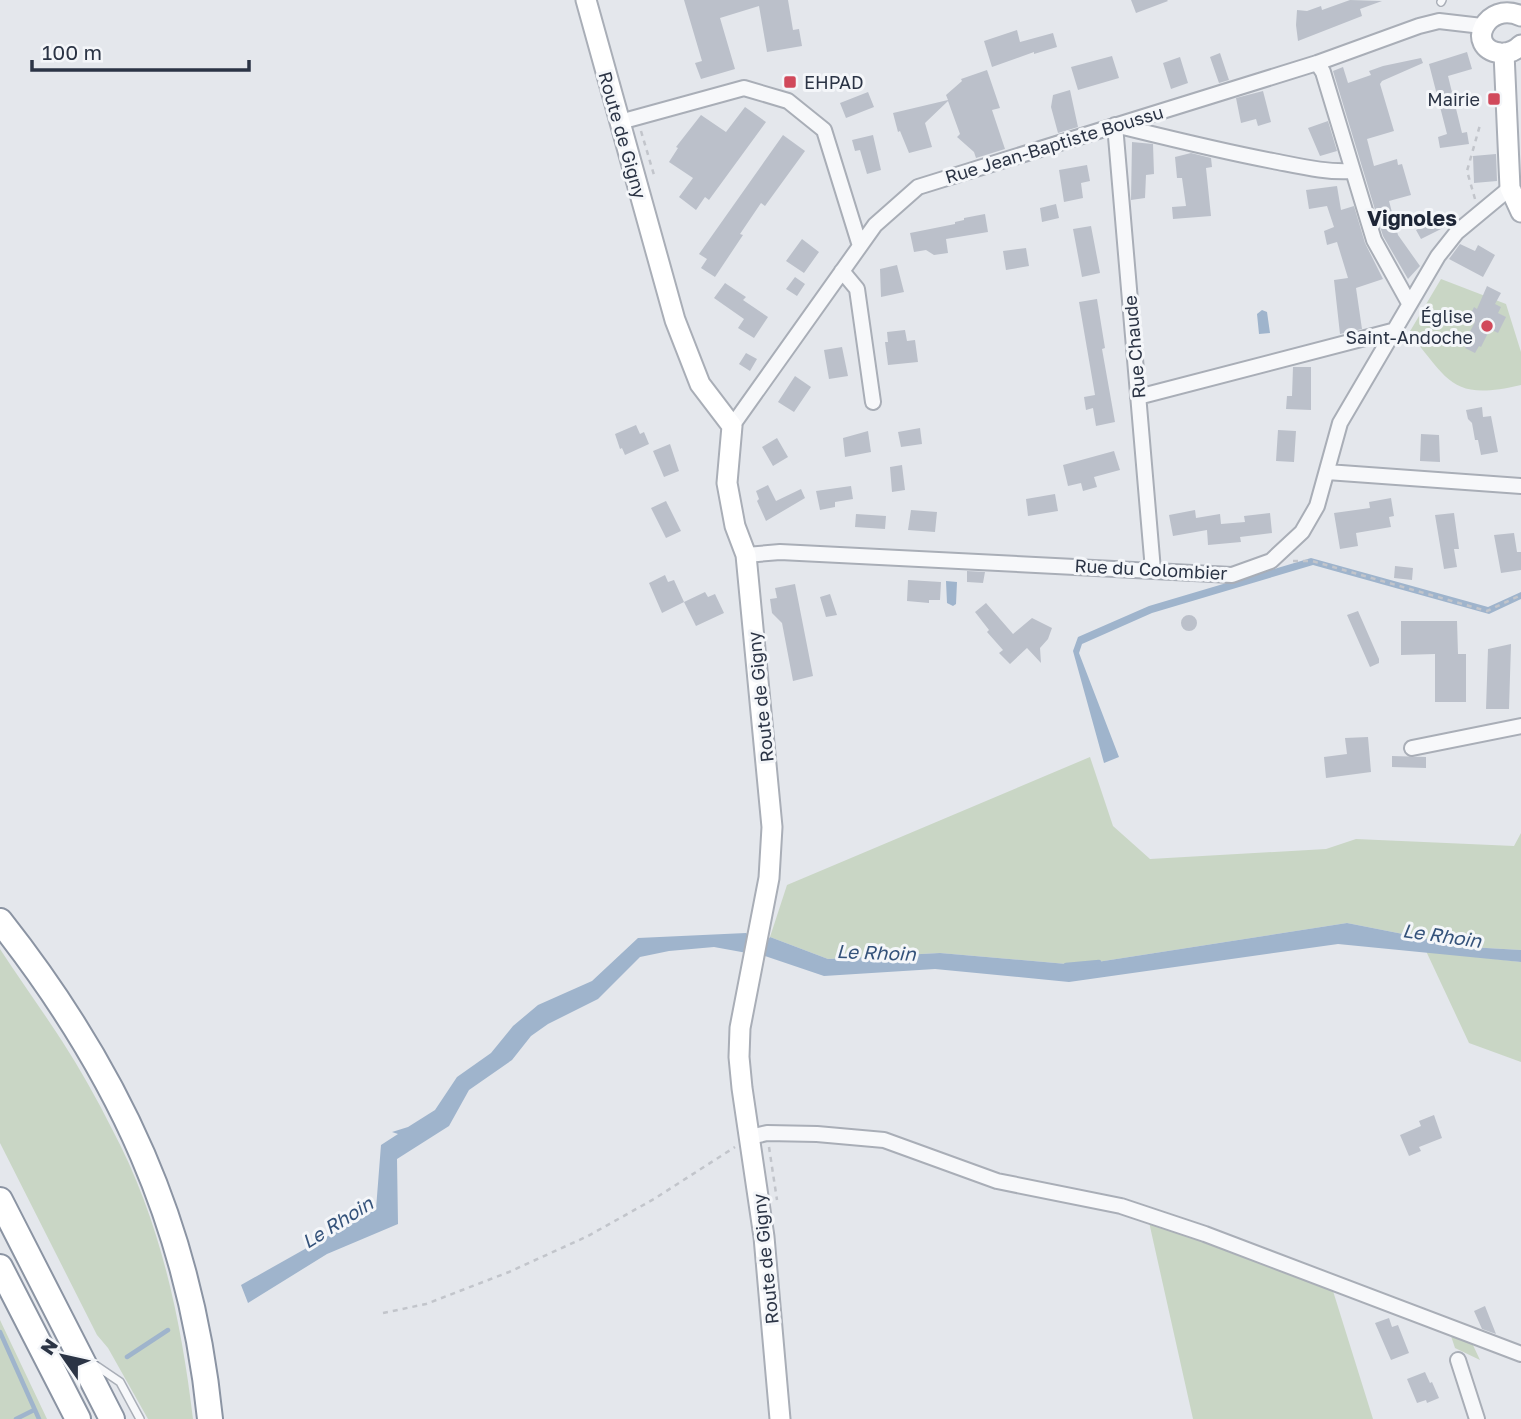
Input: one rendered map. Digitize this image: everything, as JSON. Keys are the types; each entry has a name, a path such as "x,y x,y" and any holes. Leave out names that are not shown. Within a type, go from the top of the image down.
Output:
{"highway":[{"path":"0,921 41,975 88,1045 128,1120 151,1172 187,1281 204,1363 210,1419"},
{"path":"0,1200 113,1419"},
{"path":"0,1267 66,1408 78,1419"}],"street":[{"name":"Route de Gigny","path":"586,0 675,320 700,384 733,426 727,483 735,526 746,555 772,827 769,878 740,1028 739,1057 741,1088 764,1237 779,1419"},
{"path":"1521,16 1515,11 1501,8 1489,14 1481,34 1488,47 1512,49 1510,188 1521,212"},
{"name":"Rue Jean-Baptiste Boussu","path":"733,426 875,225 918,187 1317,63 1419,26 1439,21 1482,26"},
{"path":"1317,63 1323,72 1374,240 1409,303"},
{"path":"620,122 744,88 788,101 824,130 860,246"},
{"path":"1115,125 1208,149 1289,164 1342,172 1353,171"},
{"name":"Rue Chaude","path":"1115,125 1153,570"},
{"name":"Rue du Colombier","path":"746,555 780,552 1232,575 1270,561 1302,532 1317,506 1340,423 1438,256 1457,232 1510,188"},
{"path":"842,271 857,289 873,402"},
{"path":"1138,397 1392,331"},
{"path":"1327,472 1521,486"},
{"path":"1412,748 1521,726"},
{"path":"750,1137 767,1133 817,1134 884,1140 998,1181 1130,1209 1217,1239 1521,1354"},
{"path":"1458,1360 1477,1419"}],"lane":[{"path":"79,1354 120,1382 140,1419"}],"path":[{"path":"1480,125 1467,171 1475,198 1484,210"},
{"path":"1270,561 1312,561 1487,611 1521,595"},
{"path":"383,1313 426,1304 509,1272 588,1236 634,1211 750,1137"}],"green space":[{"path":"1441,279 1506,304 1521,352 1521,385 1480,391 1454,383 1434,364 1409,333"},
{"path":"1090,757 1113,826 1150,859 1326,849 1356,839 1514,846 1521,833 1521,950 1469,947 1347,923 1078,965 940,953 828,959 770,937 787,885"},
{"path":"0,949 88,1084 129,1163 156,1234 166,1270 182,1344 193,1419 148,1419 108,1348 97,1335 0,1143"},
{"path":"1426,951 1521,962 1521,1062 1469,1043"},
{"path":"1149,1222 1333,1291 1373,1419 1193,1419"},
{"path":"0,1320 47,1419 0,1419"},
{"path":"1450,1333 1472,1343 1480,1360 1455,1348"}],"water":[{"path":"1262,310 1267,312 1270,333 1259,334 1257,314"},
{"path":"1311,558 1488,607 1521,592 1521,599 1489,614 1313,565 1152,613 1082,644 1079,653 1119,757 1104,763 1073,651 1078,637 1149,606"},
{"path":"946,581 957,582 956,604 953,606 947,603"},
{"path":"1347,923 1469,947 1521,950 1521,962 1338,944 1069,982 935,969 824,976 759,954 770,937 828,959 940,953 1078,965"},
{"path":"746,933 751,937 747,953 714,947 640,957 598,999 548,1024 531,1036 512,1060 469,1090 449,1126 397,1159 398,1224 327,1254 248,1303 241,1285 376,1209 381,1145 398,1134 392,1132 408,1127 435,1110 457,1077 491,1053 513,1026 538,1005 592,981 638,938"}],"building":[{"path":"684,0 788,0 793,30 799,29 802,46 767,52 759,6 720,18 735,69 701,79 695,63 702,61"},
{"path":"1131,0 1167,0 1168,1 1136,13"},
{"path":"1350,0 1382,1 1360,9 1362,16 1298,41 1297,10 1307,11 1321,6 1322,10"},
{"path":"1017,30 1020,42 1053,33 1057,47 992,67 984,41"},
{"path":"1467,52 1472,69 1448,76 1462,133 1467,132 1469,144 1440,148 1438,137 1447,134 1429,64"},
{"path":"1220,53 1229,80 1219,83 1210,57"},
{"path":"1112,56 1119,78 1078,90 1071,67"},
{"path":"1180,57 1188,83 1171,89 1163,63"},
{"path":"1421,58 1423,63 1380,84 1394,131 1367,139 1374,166 1397,159 1398,165 1402,164 1411,195 1389,201 1398,235 1420,266 1408,279 1383,236 1333,71 1343,67 1348,83 1371,75 1369,71 1383,66"},
{"path":"987,70 1000,108 992,110 1005,149 976,158 974,152 957,137 960,134 948,101 925,123 932,147 909,153 900,131 898,132 893,113 948,100 946,95 961,79"},
{"path":"1070,90 1078,127 1058,133 1051,107 1053,95"},
{"path":"1263,91 1271,122 1258,126 1256,119 1241,123 1236,98"},
{"path":"868,92 874,107 846,118 840,103"},
{"path":"745,107 766,122 709,200 705,197 696,210 679,197 693,178 669,162 678,148 676,147 701,115 726,132"},
{"path":"1328,121 1337,151 1320,156 1308,128"},
{"path":"783,135 805,151 765,206 761,203 715,277 701,268 707,259 699,254"},
{"path":"873,135 881,170 867,174 860,150 855,151 852,140"},
{"path":"1132,142 1153,144 1154,174 1146,175 1145,198 1131,200"},
{"path":"1191,153 1211,158 1212,167 1206,168 1211,216 1173,219 1172,207 1186,206 1182,178 1177,178 1175,157"},
{"path":"1496,154 1497,181 1474,183 1473,156"},
{"path":"1087,165 1090,181 1081,183 1083,198 1064,202 1059,170"},
{"path":"1337,186 1341,210 1354,206 1365,243 1383,279 1356,288 1362,329 1340,334 1334,280 1348,278 1337,242 1327,245 1324,231 1334,227 1327,206 1309,209 1306,190"},
{"path":"1056,204 1059,218 1042,222 1040,208"},
{"path":"985,214 988,232 946,239 948,253 934,255 926,250 914,252 910,233 955,224 964,218"},
{"path":"1446,214 1451,224 1421,239 1416,230"},
{"path":"1091,226 1100,273 1082,277 1073,229"},
{"path":"802,239 819,252 804,273 786,261"},
{"path":"1460,244 1475,251 1478,245 1495,255 1483,277 1449,259"},
{"path":"1026,248 1029,266 1006,270 1003,251"},
{"path":"897,265 904,292 881,297 880,269"},
{"path":"795,277 805,284 797,296 786,289"},
{"path":"725,283 746,297 743,300 768,317 754,338 738,328 744,319 714,298"},
{"name":"Église Saint-Andoche","path":"1487,286 1501,293 1495,304 1501,307 1498,313 1506,317 1498,333 1490,329 1475,353 1465,348 1469,341 1466,339 1475,322 1468,319 1474,307 1477,309"},
{"path":"1097,299 1105,348 1102,349 1115,422 1096,426 1093,408 1086,410 1084,397 1095,395 1079,302"},
{"path":"905,330 907,341 915,340 918,362 888,365 885,342 888,342 887,332"},
{"path":"842,347 848,376 829,379 824,350"},
{"path":"746,353 757,359 750,371 739,364"},
{"path":"1293,367 1311,367 1311,410 1286,409 1287,396 1292,396"},
{"path":"795,376 811,387 794,412 778,402"},
{"path":"1482,407 1483,417 1491,416 1498,452 1481,455 1466,410"},
{"path":"636,425 640,434 644,432 649,444 625,455 615,434"},
{"path":"920,428 922,444 901,447 898,432"},
{"path":"1278,430 1296,431 1294,462 1276,461"},
{"path":"868,431 871,452 845,457 843,438"},
{"path":"1421,434 1439,435 1440,462 1420,461"},
{"path":"777,438 788,457 773,466 762,447"},
{"path":"670,444 679,471 664,477 653,451"},
{"path":"1114,451 1120,470 1094,477 1097,487 1083,491 1081,483 1068,486 1063,465"},
{"path":"902,465 905,490 892,492 890,467"},
{"path":"768,485 776,501 801,489 805,498 766,521 757,501 759,499 756,491"},
{"path":"851,486 853,499 835,502 835,507 820,510 816,491"},
{"path":"1055,494 1058,511 1028,516 1026,499"},
{"path":"1391,498 1394,516 1389,517 1391,527 1356,533 1358,546 1340,549 1334,513 1370,508 1369,502"},
{"path":"666,501 681,531 666,538 651,508"},
{"path":"911,510 937,512 935,532 908,530"},
{"path":"1195,510 1196,518 1220,514 1221,524 1245,522 1244,516 1270,513 1272,533 1240,537 1241,542 1208,545 1207,530 1173,536 1169,515"},
{"path":"1454,513 1459,549 1454,549 1457,567 1444,569 1435,515"},
{"path":"856,514 886,516 885,529 855,527"},
{"path":"1514,533 1517,552 1521,552 1521,570 1501,573 1494,535"},
{"path":"1395,566 1413,568 1412,580 1394,578"},
{"path":"967,571 985,572 983,583 967,582"},
{"path":"665,575 668,582 674,580 684,602 662,613 649,583"},
{"path":"908,580 941,582 940,600 929,600 929,603 907,601"},
{"path":"795,584 813,676 793,681 782,623 772,613 770,599 777,598 775,588"},
{"path":"705,592 708,597 715,594 724,613 696,626 684,602"},
{"path":"830,594 837,615 826,617 820,597"},
{"path":"986,603 1013,634 1032,618 1052,628 1048,639 1040,648 1041,663 1027,648 1010,664 999,653 1003,650 987,632 989,630 975,612"},
{"path":"1358,611 1379,659 1379,663 1370,667 1347,615"},
{"path":"1186,615 1192,615 1197,623 1195,629 1186,631 1181,626 1181,620"},
{"path":"1401,621 1457,621 1458,654 1466,654 1466,702 1435,702 1435,654 1401,655"},
{"path":"1511,644 1509,709 1486,709 1488,649"},
{"path":"1368,737 1371,772 1326,778 1324,757 1347,754 1345,738"},
{"path":"1392,756 1426,757 1426,768 1392,767"},
{"path":"1434,1115 1442,1138 1419,1147 1421,1151 1409,1156 1400,1135 1421,1126 1419,1121"},
{"path":"1485,1306 1496,1334 1482,1329 1474,1311"},
{"path":"1389,1318 1392,1327 1398,1325 1409,1353 1391,1360 1375,1323"},
{"path":"1425,1372 1439,1398 1427,1403 1426,1400 1417,1403 1407,1379"}],"waterway":[{"name":"Le Rhoin","path":"1066,965 1099,962"},
{"name":"Le Rhoin","path":"127,1357 168,1330"},
{"path":"0,1332 39,1419"},
{"name":"Le Rhoin","path":"16,1419 34,1410"}],"place":[{"name":"EHPAD","path":"790,82"},
{"name":"Mairie","path":"1494,99"},
{"name":"Église Saint-Andoche","path":"1487,326"}],"district":[{"name":"Vignoles","path":"1412,218"}]}
